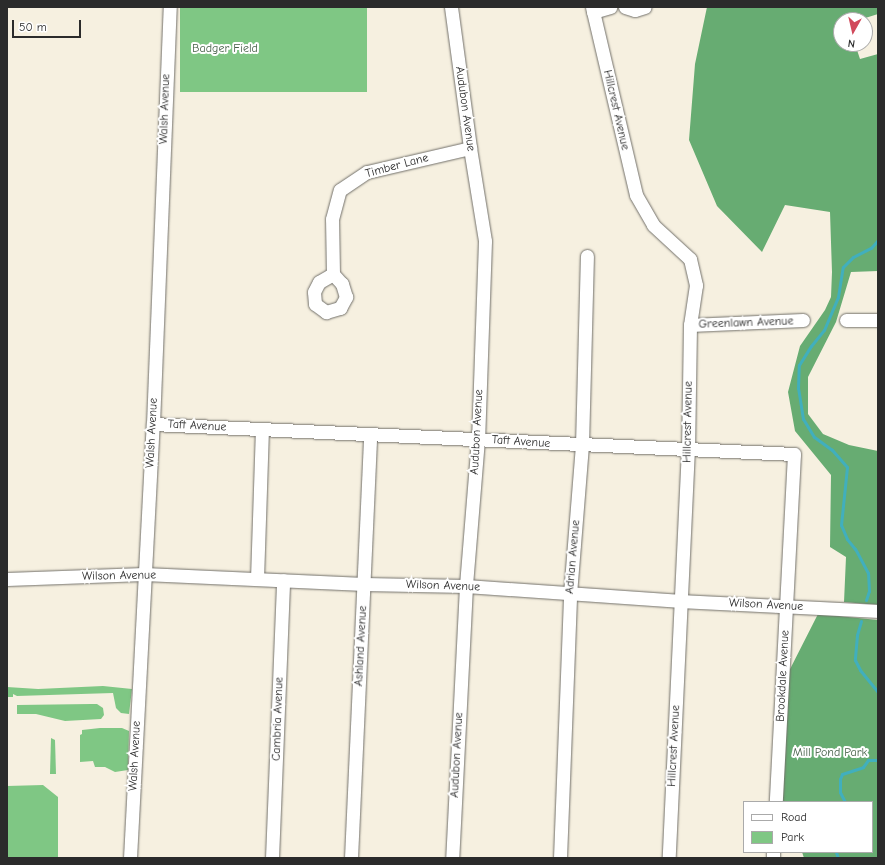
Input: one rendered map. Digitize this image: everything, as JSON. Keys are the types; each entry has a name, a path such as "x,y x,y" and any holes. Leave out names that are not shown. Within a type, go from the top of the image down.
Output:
{"street":[{"name":"Walsh Avenue","path":"130,858 153,424 170,7"},
{"name":"Audubon Avenue","path":"451,7 470,148 485,242 478,439 466,586 452,858"},
{"name":"Hillcrest Avenue","path":"610,7 593,10 636,196 653,225 690,259 696,285 690,325 688,448 669,858"},
{"path":"625,7 635,10 645,7"},
{"name":"Timber Lane","path":"333,274 332,219 340,190 367,172 470,148"},
{"name":"Adrian Avenue","path":"560,858 570,594 582,445 587,256"},
{"name":"Greenlawn Avenue","path":"690,325 803,320"},
{"path":"846,320 878,320"},
{"name":"Taft Avenue","path":"153,424 794,454"},
{"path":"257,578 262,429"},
{"name":"Ashland Avenue","path":"351,858 370,435"},
{"name":"Brookdale Avenue","path":"776,801 794,454"},
{"name":"Wilson Avenue","path":"7,579 144,574 257,578 364,584 466,586 681,601 878,611"},
{"name":"Cambria Avenue","path":"272,858 283,580"}],"green space":[{"name":"Badger Field","path":"180,7 367,7 367,92 180,92"},
{"path":"707,7 878,7 878,14 873,16 873,12 833,12 833,52 858,52 860,59 878,54 878,271 851,272 836,322 808,377 808,414 823,434 849,445 878,451 878,605 844,602 846,557 830,547 831,475 795,431 788,392 800,346 825,310 831,297 832,272 830,212 785,205 762,252 717,206 689,140 695,64"},
{"name":"Mill Pond Park","path":"818,614 878,620 878,858 804,858 802,853 873,853 873,801 780,801 786,677"},
{"path":"103,686 132,689 129,714 121,713 116,708 113,693 17,696 13,694 13,697 7,697 7,687 38,689"},
{"path":"97,704 103,708 104,715 101,719 65,721 36,714 17,714 17,705"},
{"path":"122,728 129,731 128,770 115,772 105,767 95,767 93,761 80,762 80,735 82,734 82,730"},
{"path":"51,738 55,740 56,774 50,774"},
{"path":"43,785 58,797 58,858 7,858 7,786"}],"waterway":[{"path":"866,600 869,591 868,573 855,549 847,539 841,525 847,467 832,450 814,437 803,419 798,388 799,365 811,346 824,330 838,297 843,267 853,257 871,248 878,240"},
{"path":"861,621 857,635 855,660 860,670 878,692"},
{"path":"844,801 840,792 840,779 842,774 863,767 868,760 878,760"},
{"path":"836,853 838,858"}]}
